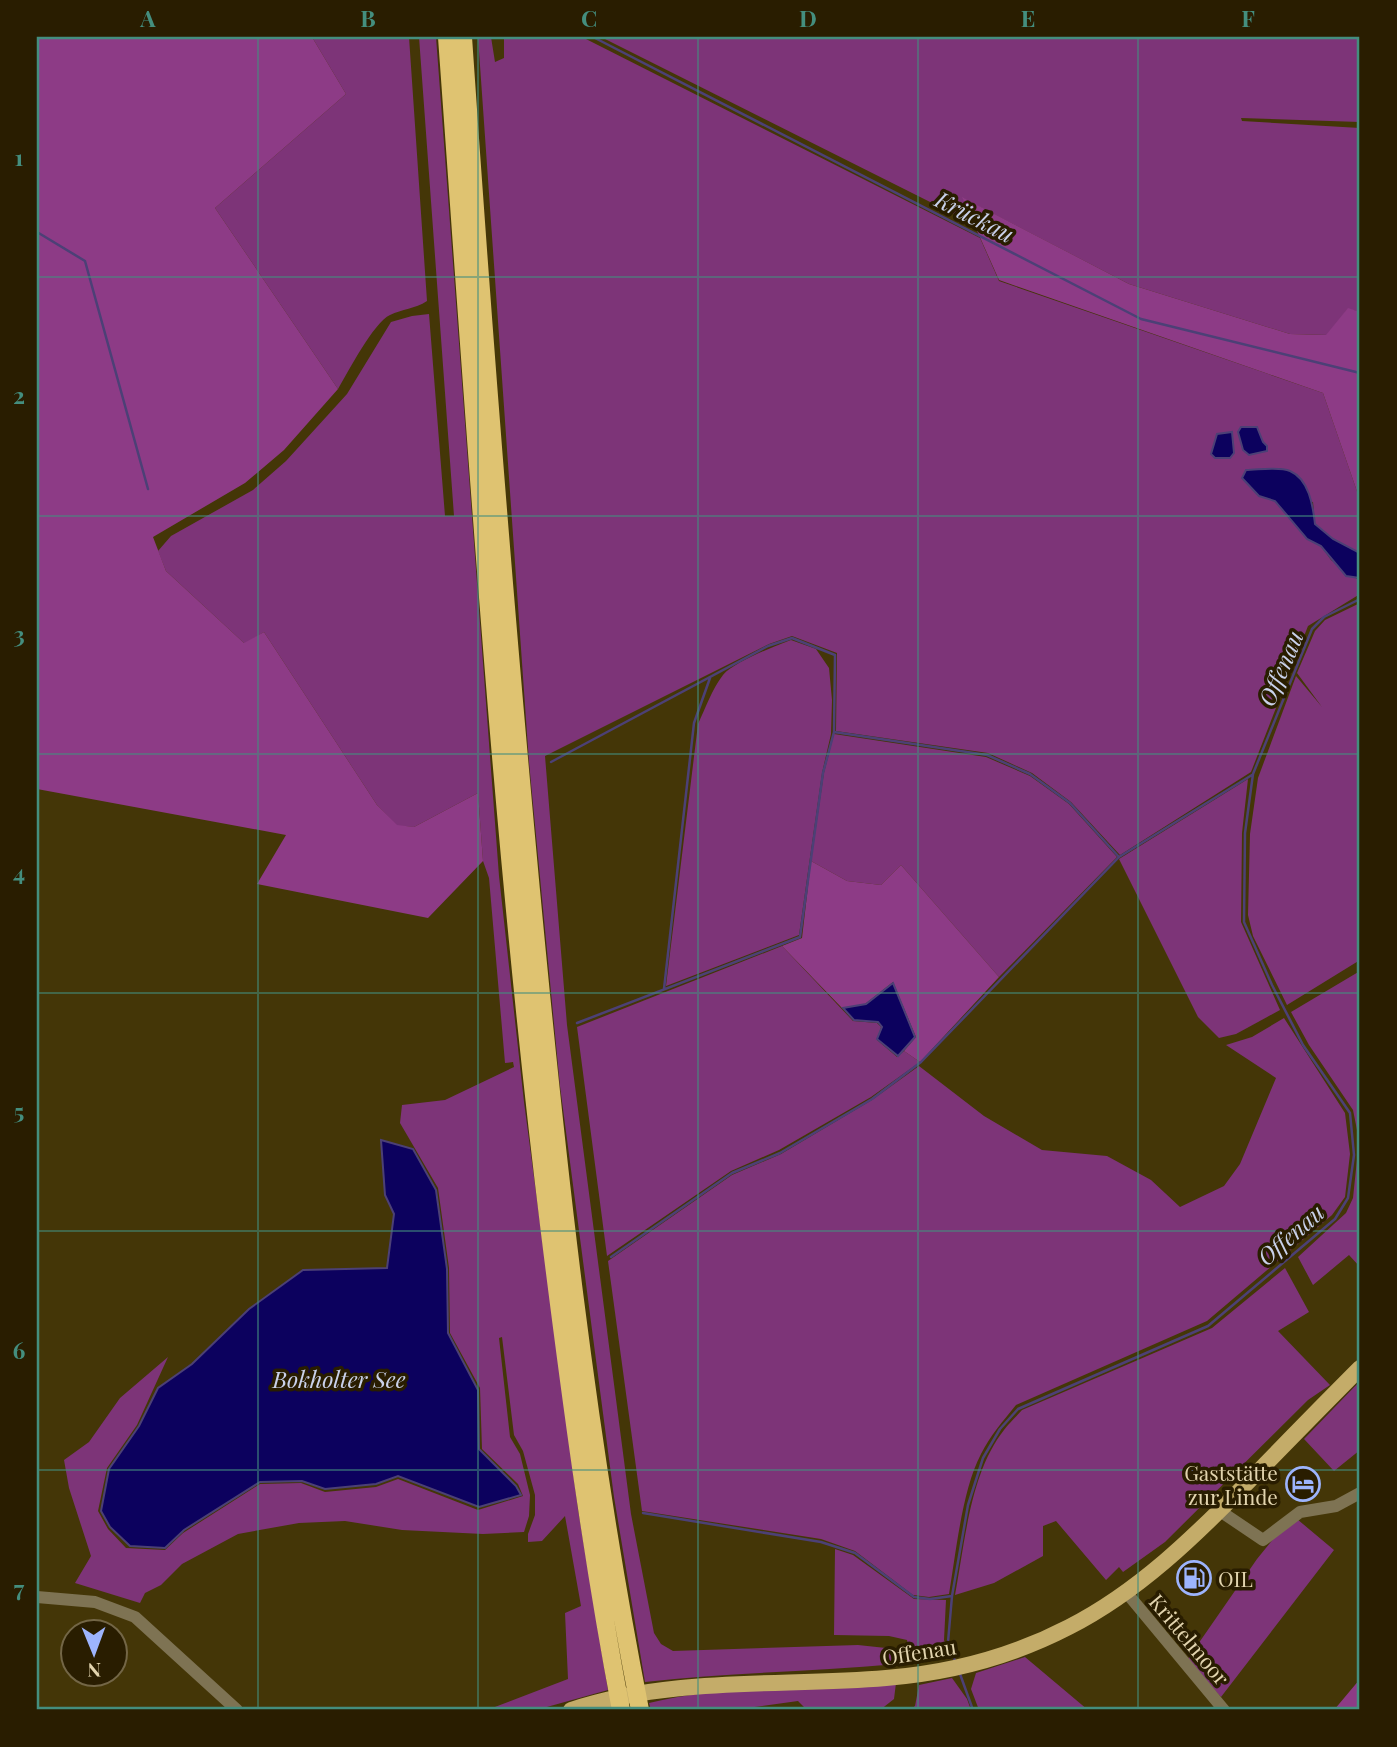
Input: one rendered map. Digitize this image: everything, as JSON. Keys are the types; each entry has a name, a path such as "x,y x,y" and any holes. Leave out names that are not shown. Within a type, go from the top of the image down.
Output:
{"highway":[{"path":"455,40 490,632 512,888 534,1104 567,1375 621,1710"},
{"path":"455,40 551,1100 584,1370 626,1643 640,1710"}],"main road":[{"name":"Offenau","path":"574,1709 672,1689 882,1679 938,1672 1001,1655 1068,1628 1126,1592 1192,1538 1360,1368"}],"street":[{"path":"1220,1510 1263,1540 1300,1512 1336,1506 1360,1493"},
{"name":"Krittelmoor","path":"1126,1592 1224,1710"},
{"path":"37,1597 95,1602 135,1617 237,1710"}],"shaded area":[{"path":"37,37 312,37 346,94 215,208 338,389 284,450 245,483 153,537 166,571 244,643 264,632 377,805 397,825 414,827 478,793 483,861 428,918 257,884 286,835 37,789"},
{"path":"312,37 409,37 427,301 384,319 362,348 338,389 215,208 346,94"},
{"path":"419,37 436,37 499,876 524,1102 578,1509 608,1690 536,1710 487,1710 568,1679 565,1613 581,1606 565,1516 542,1541 528,1542 535,1515 535,1495 523,1451 514,1435 502,1337 499,1338 510,1437 520,1454 530,1495 529,1516 524,1532 483,1534 402,1530 345,1521 299,1523 238,1534 182,1564 161,1585 145,1593 140,1603 75,1583 91,1556 69,1488 64,1460 89,1442 120,1398 168,1357 137,1425 107,1468 98,1511 108,1529 126,1548 165,1550 183,1533 260,1484 301,1483 325,1492 376,1487 398,1479 478,1510 523,1496 518,1484 482,1449 480,1388 450,1333 449,1268 438,1188 400,1123 402,1105 445,1100 514,1067 513,1062 505,1063 489,878 483,861 478,793 414,827 397,826 377,805 264,632 245,644 166,571 158,551 171,536 253,490 286,461 347,394 391,322 412,316 429,314 445,516 454,516"},
{"path":"478,37 491,37 495,62 504,58 504,37 582,37 980,238 999,281 1323,393 1360,500 1360,553 1332,539 1315,524 1313,502 1259,496 1275,501 1307,539 1321,546 1331,560 1357,579 1360,578 1360,594 1308,626 1251,772 1120,855 1071,802 1032,773 988,753 836,731 837,653 792,636 769,644 545,756 567,1025 631,1514 654,1633 661,1644 673,1651 858,1645 886,1648 897,1664 645,1682 614,1497 560,1086 529,762"},
{"path":"601,37 1360,37 1360,122 1241,118 1242,121 1360,128 1360,312 1348,309 1327,335 1290,334 1129,284 963,198 974,224"},
{"path":"962,197 1129,284 1290,334 1326,335 1348,308 1360,312 1360,500 1323,393 999,280"},
{"path":"1360,603 1360,960 1287,1005 1253,936 1248,915 1250,834 1258,778 1296,676 1322,707 1297,673 1315,631 1325,620"},
{"path":"791,640 816,649 829,668 832,700 831,734 822,773 799,935 666,986 698,724 716,686 728,670"},
{"path":"834,734 986,757 1030,776 1069,804 1117,857 999,977 901,865 881,885 847,881 811,861 824,773"},
{"path":"1248,779 1242,833 1241,922 1280,1010 1236,1034 1219,1038 1198,1017 1119,859"},
{"path":"811,861 847,881 881,885 901,865 999,977 920,1062 904,1051 916,1037 893,982 865,1004 842,1008 782,946 802,938"},
{"path":"782,946 853,1021 877,1023 881,1027 877,1040 897,1057 904,1051 920,1062 871,1097 779,1150 731,1171 607,1256 577,1027"},
{"path":"1360,971 1360,1267 1349,1255 1313,1285 1298,1257 1346,1213 1353,1198 1359,1140 1353,1110 1309,1045 1291,1012"},
{"path":"1284,1018 1345,1113 1350,1154 1345,1197 1332,1215 1207,1321 1016,1405 988,1441 974,1469 960,1522 949,1594 929,1597 913,1595 855,1551 821,1539 642,1511 608,1261 732,1175 781,1154 872,1100 919,1066 984,1116 1042,1150 1107,1156 1151,1180 1180,1207 1224,1186 1240,1164 1276,1078 1226,1045 1252,1037"},
{"path":"1285,1268 1309,1312 1278,1331 1330,1385 1308,1400 1165,1542 1123,1572 1119,1567 1106,1580 1056,1521 1043,1526 1043,1556 994,1583 955,1595 970,1509 983,1466 1004,1430 1022,1410 1212,1328"},
{"path":"1360,1381 1360,1450 1334,1471 1304,1439"},
{"path":"1297,1519 1334,1550 1221,1697 1187,1660 1257,1559 1274,1538"},
{"path":"835,1549 853,1555 914,1599 946,1600 944,1640 948,1655 911,1661 907,1640 889,1636 834,1635"},
{"path":"1025,1657 1088,1710 979,1710 971,1689 976,1673"},
{"path":"952,1678 967,1699 971,1710 910,1710 915,1706 919,1685"},
{"path":"1360,1679 1360,1710 1334,1710"},
{"path":"896,1683 894,1699 880,1710 807,1710 798,1701 732,1710 651,1710 649,1703 740,1690"}],"water":[{"path":"1241,427 1257,427 1267,451 1249,455 1243,450 1238,432"},
{"path":"1232,432 1234,453 1230,458 1215,458 1211,454 1217,434"},
{"path":"1280,469 1290,471 1302,480 1309,494 1315,524 1333,539 1360,553 1360,578 1346,576 1321,546 1307,539 1275,501 1259,496 1242,478 1246,470"},
{"path":"893,983 915,1037 898,1056 877,1039 882,1027 878,1022 854,1020 843,1008 866,1004"},
{"name":"Bokholter See","path":"381,1140 413,1149 436,1190 447,1269 448,1333 478,1390 479,1449 516,1486 521,1495 479,1507 398,1476 376,1484 325,1489 302,1481 260,1482 184,1530 165,1548 130,1546 110,1527 101,1511 109,1469 139,1426 158,1388 192,1364 249,1309 303,1270 387,1268 394,1214 385,1195"}],"waterway":[{"name":"Krückau","path":"593,37 1141,319 1360,373"},
{"path":"37,232 85,261 148,489"},
{"name":"Offenau","path":"955,1661 948,1642 952,1596 968,1505 983,1458 1000,1429 1018,1409 1208,1326 1335,1219 1348,1198 1354,1155 1350,1113 1303,1045 1244,922 1245,833 1253,774 1312,629 1324,617 1360,599"},
{"path":"551,762 768,646 792,638 835,655 834,732 987,755 1030,774 1070,803 1119,857"},
{"path":"664,989 694,723 710,678"},
{"path":"577,1023 800,937 823,773 834,732"},
{"path":"611,1257 732,1173 780,1153 872,1099 921,1062 1119,857 1252,775"},
{"path":"643,1513 821,1542 855,1553 914,1597 930,1599 952,1596"},
{"name":"Offenau","path":"960,1674 973,1710"}],"place":[{"name":"Gaststätte zur Linde","path":"1303,1484"},
{"name":"OIL","path":"1194,1578"}]}
